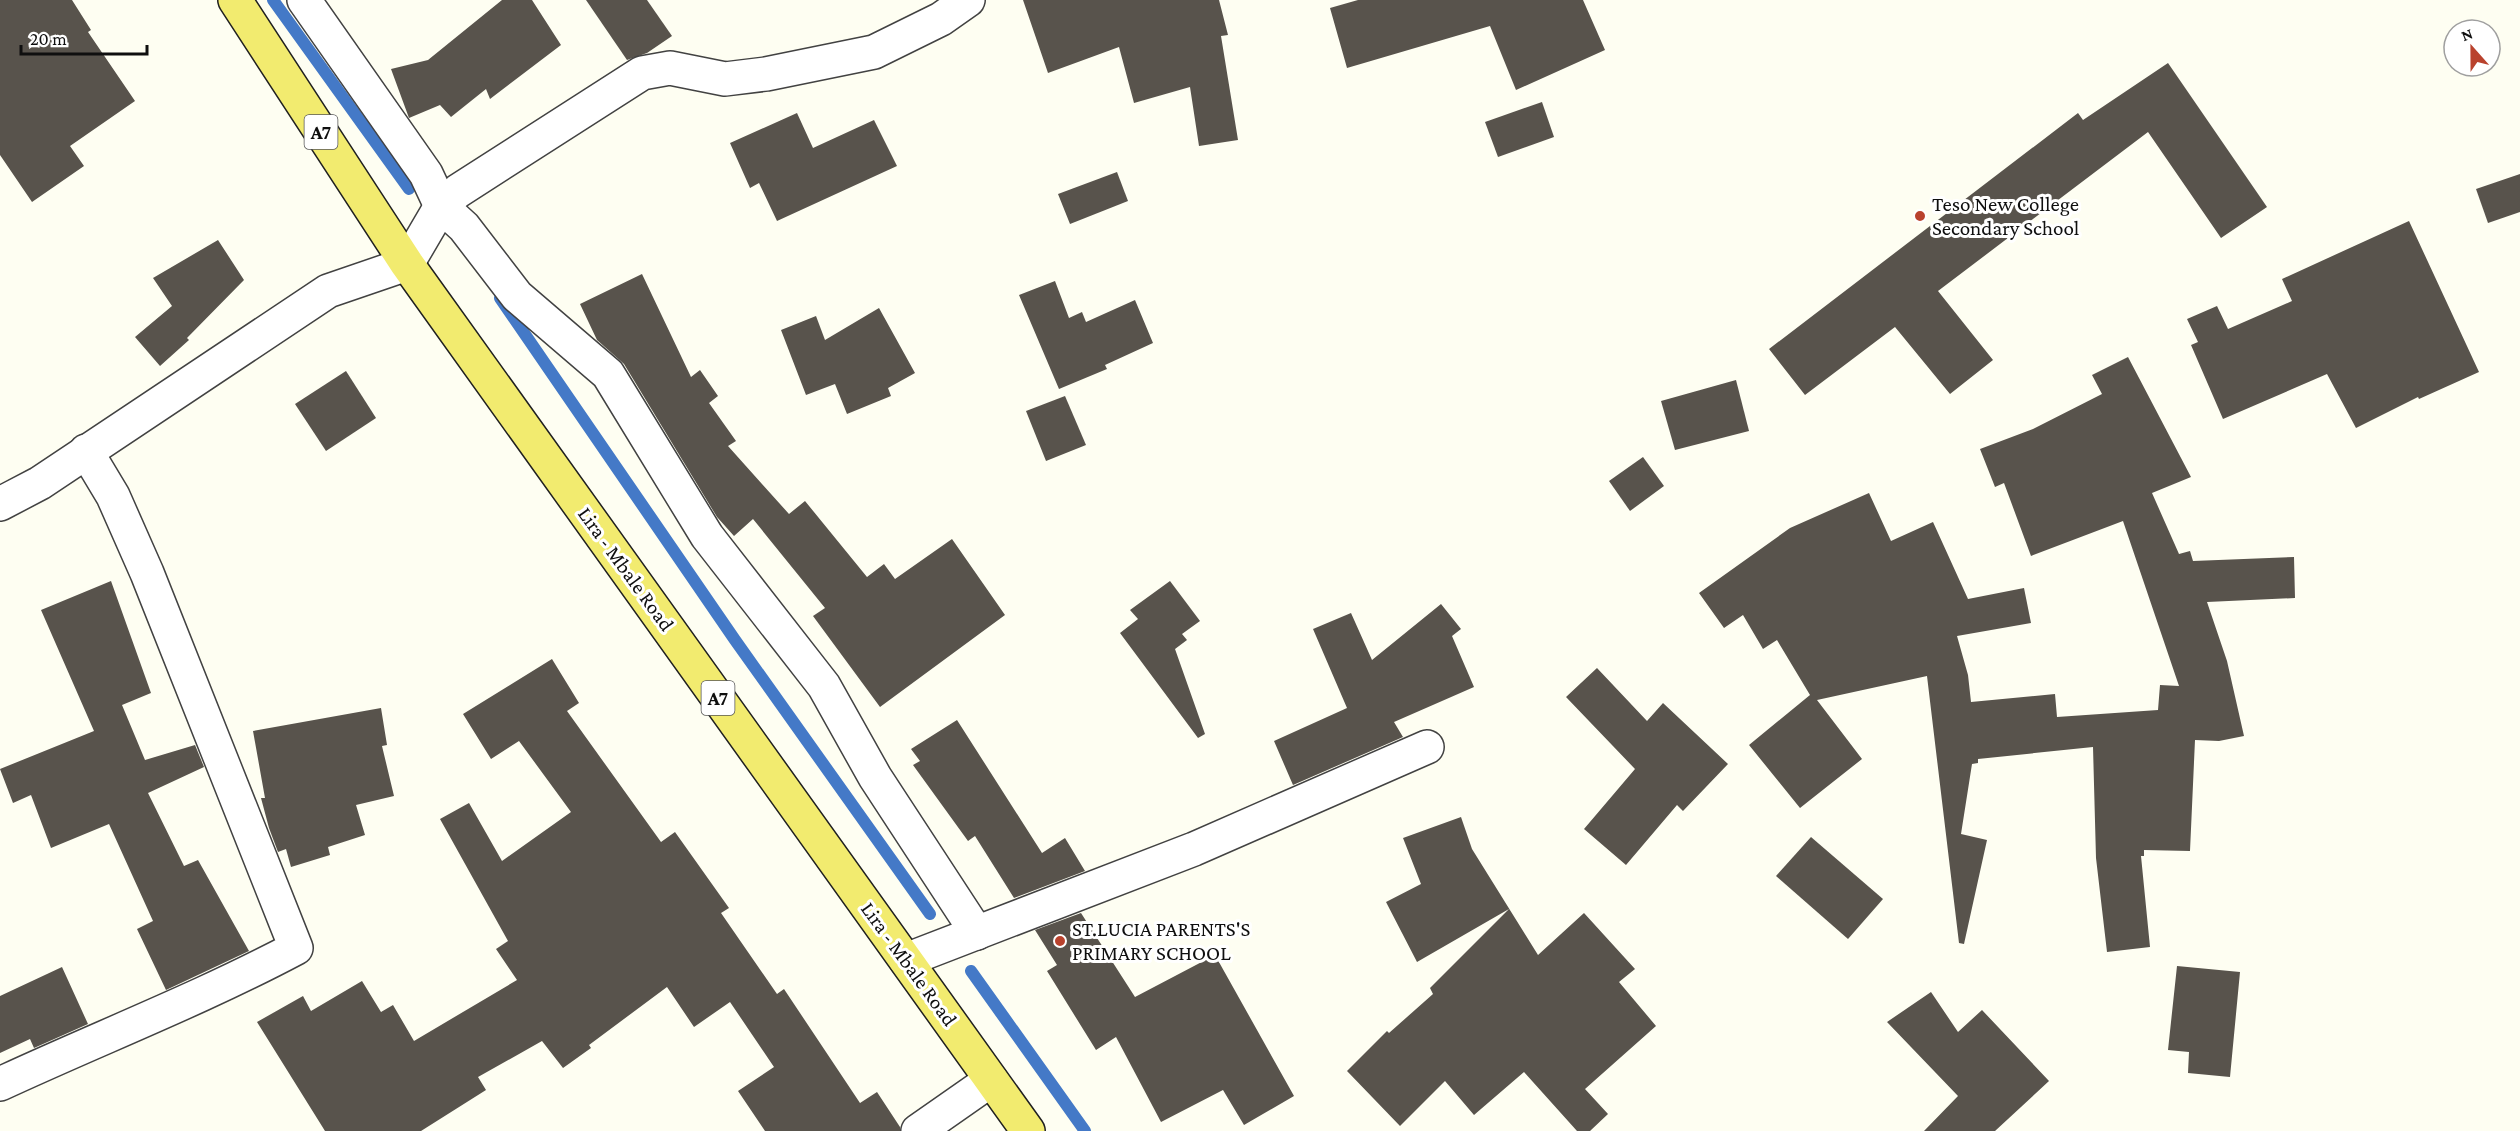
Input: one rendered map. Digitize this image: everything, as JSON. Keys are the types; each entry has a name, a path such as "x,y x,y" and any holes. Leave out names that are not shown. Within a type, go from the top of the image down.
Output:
{"main road":[{"name":"Lira - Mbale Road","path":"235,0 407,264 1028,1131"}],"street":[{"path":"304,0 426,174 441,206 464,227 517,296 608,374 707,536 824,686 875,777 977,933"},
{"path":"0,504 40,483 328,291 407,264 441,206 458,191 642,73 670,68 725,79 766,74 874,52 941,19 968,0"},
{"path":"0,1084 107,1034 220,988 296,948 147,573 113,496 86,451"},
{"path":"906,960 1194,849 1427,747"},
{"path":"918,1131 991,1080"}],"building":[{"path":"0,0 72,0 91,30 88,32 135,101 70,146 84,166 32,202 0,155"},
{"path":"502,0 532,0 561,45 490,99 486,89 451,117 440,105 409,118 391,69 428,60"},
{"path":"586,0 647,0 672,36 647,53 627,60"},
{"path":"1023,0 1219,0 1228,35 1221,36 1238,140 1199,146 1190,87 1134,103 1119,47 1048,73"},
{"path":"1358,0 1583,0 1605,50 1516,90 1490,26 1347,68 1330,8"},
{"path":"2168,63 2267,207 2221,238 2148,132 1938,291 1993,360 1950,394 1895,327 1805,395 1769,349 2078,113 2083,120"},
{"path":"1542,102 1554,137 1498,157 1485,122"},
{"path":"797,113 813,148 874,120 897,166 777,221 759,183 750,188 730,143"},
{"path":"1117,172 1128,201 1070,224 1058,194"},
{"path":"2520,174 2520,212 2488,223 2476,189"},
{"path":"2409,221 2479,372 2419,399 2418,397 2356,428 2327,374 2223,419 2191,345 2198,342 2187,319 2217,306 2228,329 2292,301 2282,279"},
{"path":"218,240 244,280 187,338 189,340 160,366 135,337 172,306 153,278"},
{"path":"642,274 691,377 700,370 718,396 709,403 736,441 728,446 789,514 805,501 867,577 884,564 895,579 952,539 1005,615 880,707 813,616 825,608 753,519 734,536 717,517 624,364 597,340 580,304"},
{"path":"1055,281 1069,318 1082,312 1086,322 1135,300 1153,343 1105,365 1107,369 1059,389 1019,295"},
{"path":"879,308 915,373 888,388 891,396 847,414 835,384 806,395 781,330 816,316 825,340"},
{"path":"2128,357 2191,477 2152,493 2179,554 2190,551 2193,561 2294,557 2295,598 2207,602 2227,661 2244,736 2219,741 2195,740 2190,851 2144,850 2144,856 2141,856 2150,947 2107,952 2096,858 2093,747 1978,759 1978,763 1972,764 1961,834 1987,840 1964,944 1959,943 1927,676 1817,700 1862,759 1800,808 1749,745 1810,695 1777,640 1763,649 1743,615 1724,628 1699,593 1790,528 1869,493 1891,541 1933,522 1968,599 2024,588 2031,623 1957,636 1968,675 1971,702 2055,694 2057,717 2158,710 2160,685 2179,686 2123,521 2031,556 2004,483 1995,487 1980,449 2033,429 2102,394 2092,375"},
{"path":"346,371 376,418 326,451 295,404"},
{"path":"1736,380 1749,431 1675,450 1661,401"},
{"path":"1065,396 1086,445 1046,461 1026,411"},
{"path":"1643,457 1664,486 1630,511 1609,481"},
{"path":"111,581 151,693 122,705 145,760 195,745 204,767 148,793 184,866 198,860 249,951 166,990 137,929 153,921 109,824 51,848 31,795 13,803 0,769 94,731 41,610"},
{"path":"1170,581 1200,621 1182,634 1187,640 1175,649 1205,734 1198,738 1120,633 1138,619 1130,610"},
{"path":"1441,604 1461,629 1452,636 1474,687 1394,722 1403,737 1293,785 1274,741 1347,708 1313,629 1351,613 1372,660"},
{"path":"552,659 579,703 567,711 661,842 675,832 729,908 721,913 777,994 784,989 860,1103 877,1092 900,1127 900,1131 765,1131 738,1091 774,1067 730,1002 694,1027 667,987 589,1045 591,1048 563,1068 542,1041 478,1077 486,1090 421,1131 325,1131 257,1022 303,996 311,1011 362,981 381,1012 393,1005 414,1041 517,980 496,949 508,941 440,819 469,803 502,861 571,812 519,741 491,759 463,714"},
{"path":"1597,668 1647,721 1663,703 1728,764 1683,811 1677,805 1626,865 1584,829 1635,769 1566,697"},
{"path":"381,708 387,745 382,746 394,796 356,805 365,835 328,847 330,855 291,867 286,849 278,852 269,828 261,798 265,798 253,731"},
{"path":"957,720 1042,853 1065,838 1085,871 1014,898 975,836 968,841 913,765 920,761 911,749"},
{"path":"1461,817 1472,849 1538,955 1584,913 1635,969 1619,982 1656,1026 1585,1089 1608,1114 1590,1131 1577,1131 1524,1072 1474,1115 1445,1081 1400,1126 1347,1071 1387,1031 1389,1033 1433,994 1430,988 1509,909 1417,962 1386,902 1421,884 1403,838"},
{"path":"1811,837 1883,899 1848,939 1776,876"},
{"path":"1081,913 1135,997 1215,955 1294,1096 1244,1125 1223,1090 1161,1122 1116,1037 1096,1050 1047,971 1057,965 1035,930"},
{"path":"2177,966 2240,972 2230,1077 2188,1073 2189,1052 2168,1050"},
{"path":"62,967 88,1024 34,1048 30,1039 0,1053 0,996"},
{"path":"1931,992 1958,1032 1982,1010 2049,1081 1995,1131 1924,1131 1958,1096 1887,1022"}],"waterway":[{"path":"273,0 409,189"},
{"path":"500,298 735,640 930,914"},
{"path":"971,971 1085,1131"}],"place":[{"name":"Teso New College Secondary School","path":"1920,216"},
{"name":"ST.LUCIA PARENTS'S PRIMARY SCHOOL","path":"1060,941"}]}
